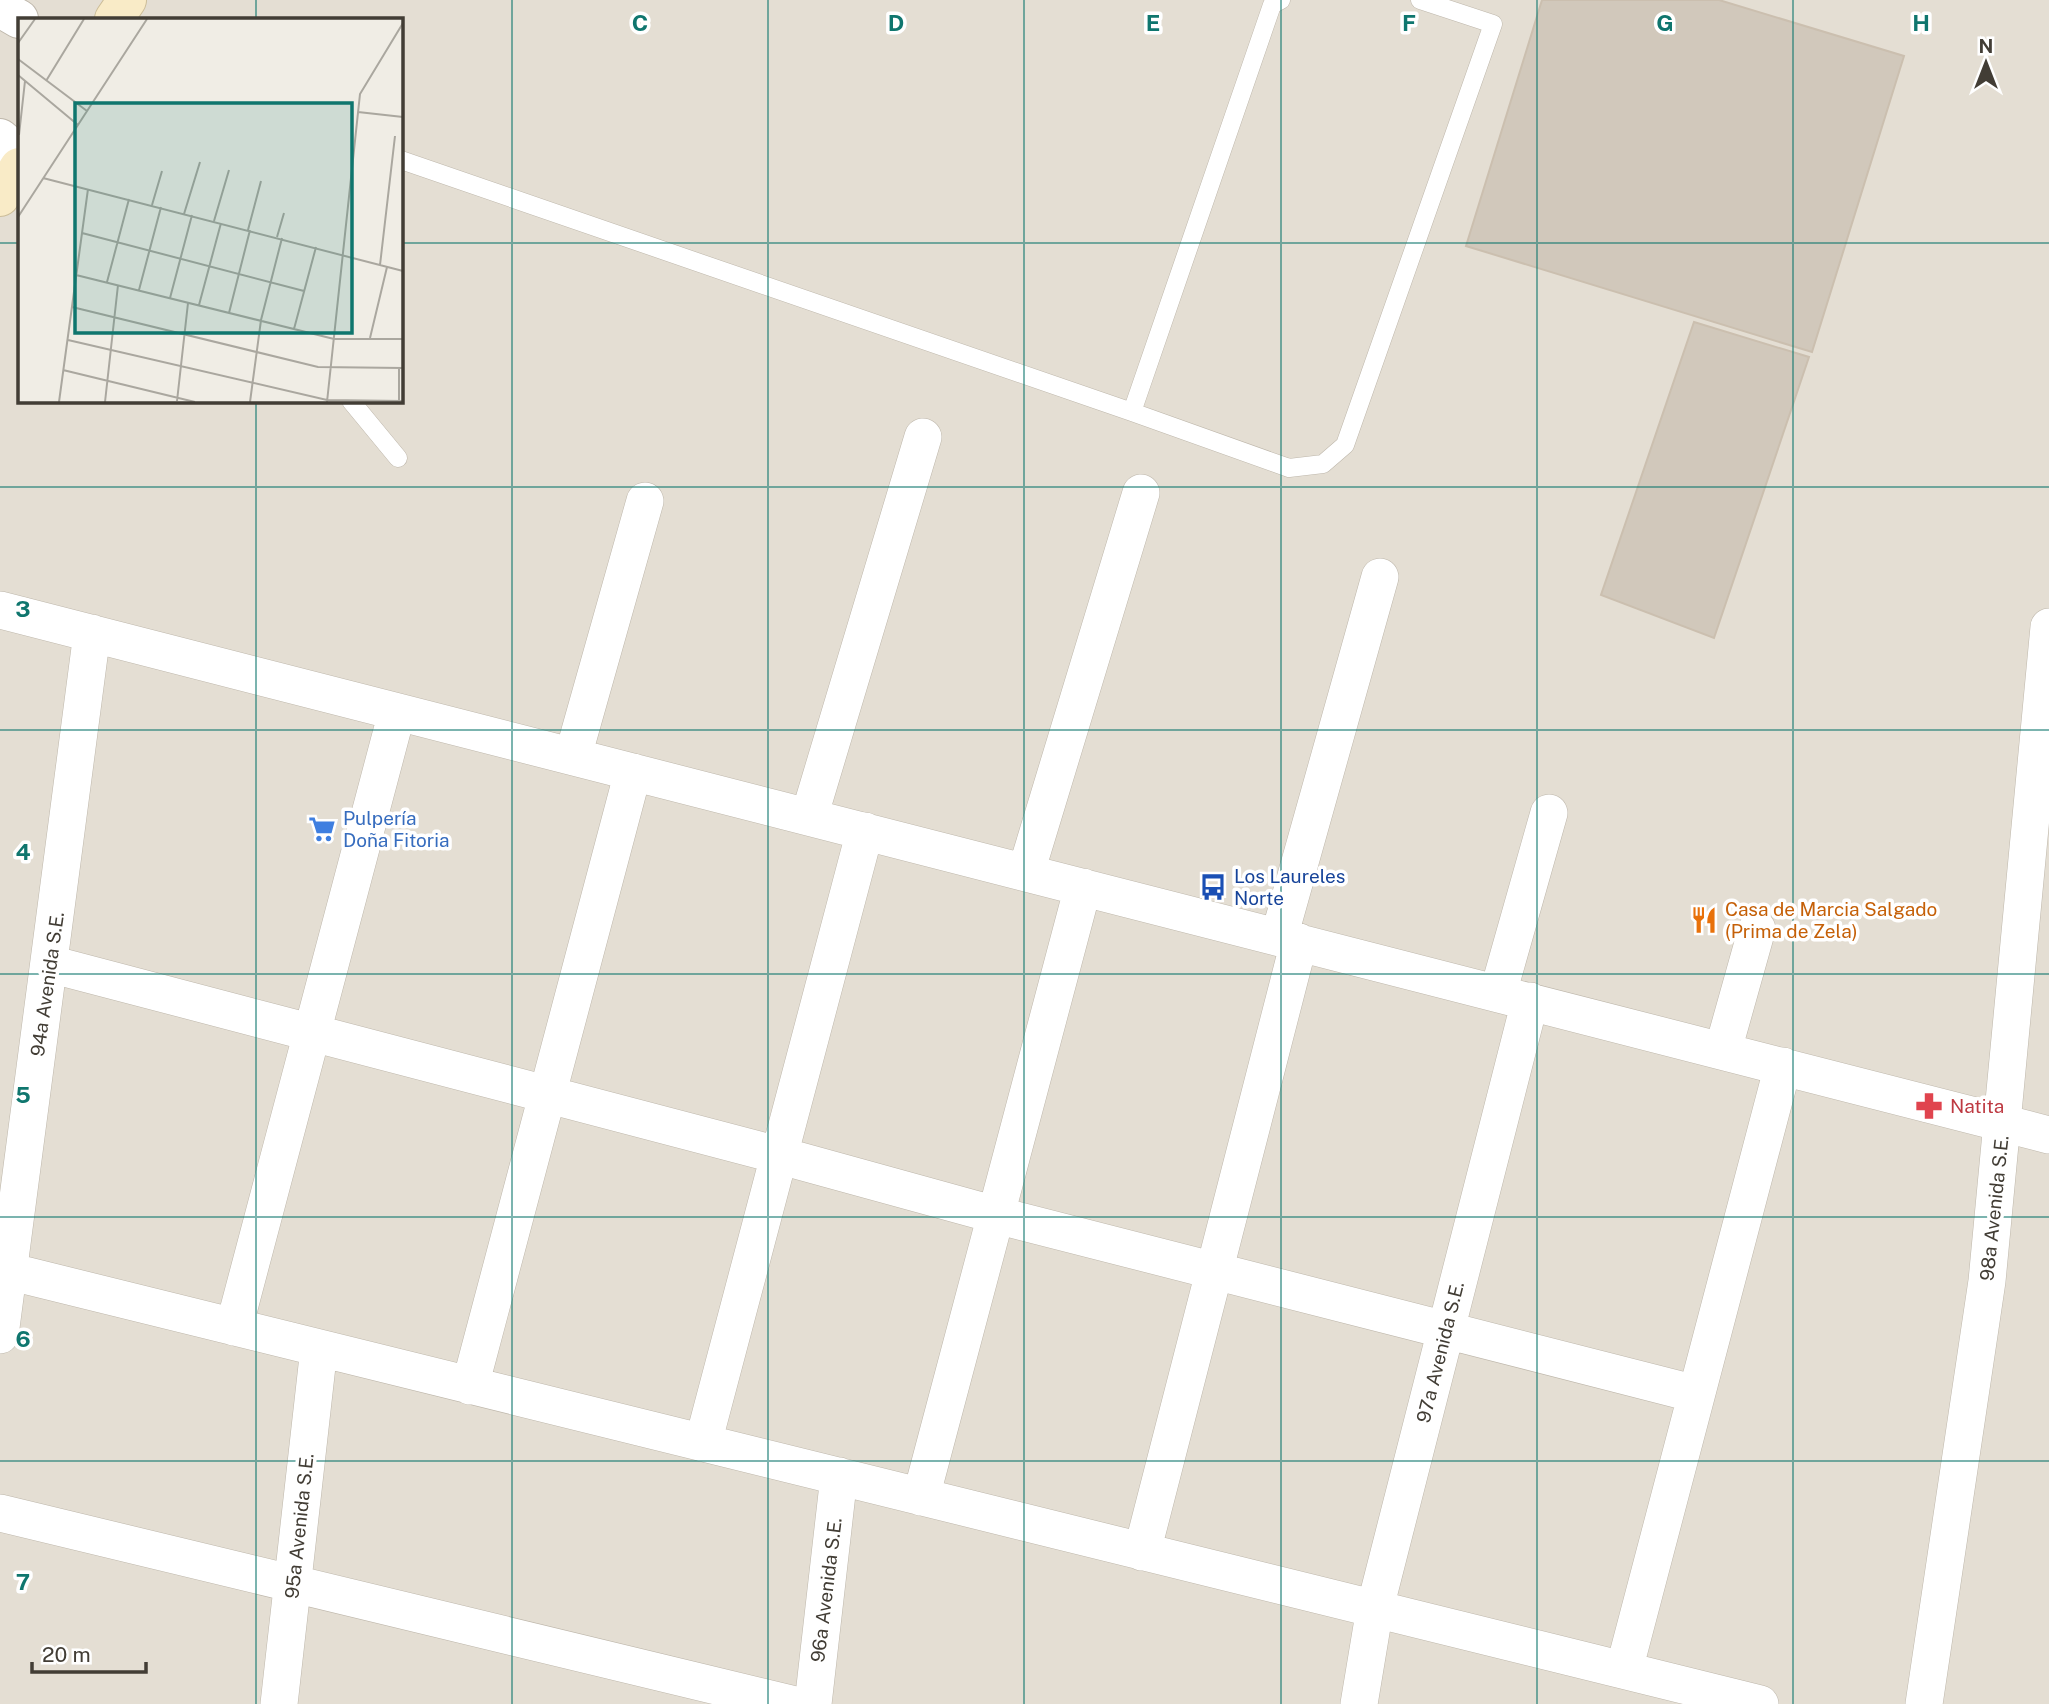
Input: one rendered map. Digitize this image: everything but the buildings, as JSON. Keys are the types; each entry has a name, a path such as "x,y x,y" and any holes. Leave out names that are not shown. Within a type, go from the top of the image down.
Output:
{"main road":[{"path":"115,18 127,0"},
{"path":"0,197 18,169"}],"street":[{"path":"0,8 18,18"},
{"path":"0,138 18,153"},
{"path":"809,817 923,437"},
{"path":"1026,872 1140,493"},
{"path":"573,756 645,501"},
{"path":"1142,1552 1215,1269 1289,939 1380,577"},
{"path":"0,610 2049,1135"},
{"name":"98a Avenida S.E.","path":"1924,1704 1987,1281 2049,626"},
{"name":"94a Avenida S.E.","path":"0,1335 92,633"},
{"path":"234,1327 397,712"},
{"path":"471,1386 633,772"},
{"name":"97a Avenida S.E.","path":"1359,1704 1375,1608 1446,1329 1549,813"},
{"path":"703,1443 865,831"},
{"path":"921,1497 1083,887"},
{"path":"1723,1051 1756,929"},
{"path":"50,964 996,1214 1696,1394"},
{"path":"1624,1670 1783,1066"},
{"path":"8,1271 1760,1704"},
{"name":"95a Avenida S.E.","path":"279,1704 319,1348"},
{"name":"96a Avenida S.E.","path":"813,1704 839,1476"},
{"path":"0,1513 791,1704"}],"lane":[{"path":"1132,412 1272,5 1281,0"},
{"path":"402,160 1289,468 1323,464 1345,445 1493,24 1420,0"},
{"path":"352,402 398,458"}],"shaded area":[{"path":"0,0 2049,0 2049,1704 0,1704"}],"place":[{"name":"Pulpería Doña Fitoria","path":"322,829"},
{"name":"Los Laureles Norte","path":"1213,887"},
{"name":"Casa de Marcia Salgado (Prima de Zela)","path":"1704,920"},
{"name":"Natita","path":"1929,1106"}]}
